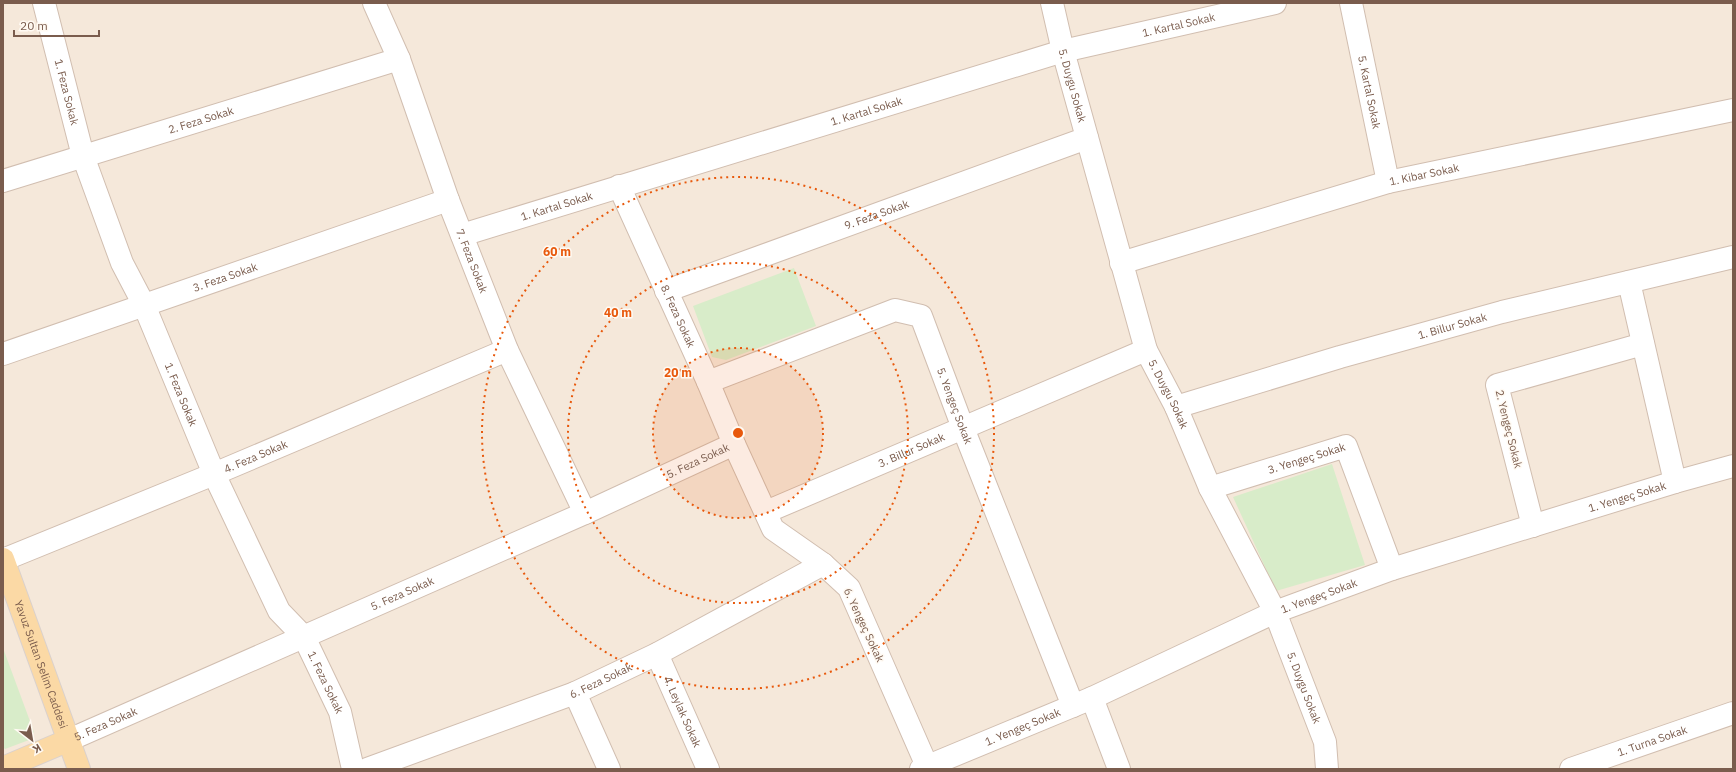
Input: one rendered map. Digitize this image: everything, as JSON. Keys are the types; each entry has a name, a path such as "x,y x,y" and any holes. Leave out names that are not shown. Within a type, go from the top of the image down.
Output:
{"main road":[{"name":"Yavuz Sultan Selim Caddesi","path":"3,560 79,769"},
{"path":"3,768 69,740"}],"street":[{"name":"1. Feza Sokak","path":"44,3 83,156 122,263 144,305 214,474 279,611 304,637 340,712 353,769"},
{"name":"7. Feza Sokak","path":"374,3 399,59 448,200 507,350 585,513"},
{"name":"5. Duygu Sokak","path":"1052,3 1063,51 1146,350 1176,407 1210,488 1275,612 1324,742 1327,769"},
{"name":"1. Kartal Sokak","path":"462,235 1063,51 1275,3"},
{"name":"5. Kartal Sokak","path":"1351,3 1388,182"},
{"name":"2. Feza Sokak","path":"3,181 399,59"},
{"name":"1. Kibar Sokak","path":"1122,263 1388,182 1733,110"},
{"name":"9. Feza Sokak","path":"666,291 1087,138"},
{"name":"8. Feza Sokak","path":"619,186 708,382 734,444 766,512"},
{"name":"3. Feza Sokak","path":"3,354 448,200"},
{"name":"1. Billur Sokak","path":"1176,407 1340,357 1486,317 1733,257"},
{"path":"1629,282 1675,482"},
{"name":"5. Yengeç Sokak","path":"708,382 895,310 921,316 963,428 1082,702 1119,769"},
{"name":"2. Yengeç Sokak","path":"1533,526 1496,385 1643,344"},
{"name":"4. Feza Sokak","path":"3,560 214,474 507,350"},
{"name":"3. Billur Sokak","path":"766,512 1146,350"},
{"name":"5. Feza Sokak","path":"69,740 585,513 734,444"},
{"name":"3. Yengeç Sokak","path":"1210,488 1346,446 1392,569"},
{"name":"1. Yengeç Sokak","path":"924,768 1082,702 1275,612 1392,569 1675,482 1733,466"},
{"name":"6. Yengeç Sokak","path":"766,512 773,529 823,564 849,588 924,768"},
{"name":"6. Feza Sokak","path":"366,769 575,693 657,654 823,564"},
{"name":"4. Leylak Sokak","path":"657,654 708,769"},
{"path":"575,693 609,769"},
{"name":"1. Turna Sokak","path":"1571,769 1733,713"}],"shaded area":[{"path":"3,3 1733,3 1733,769 3,769"}],"green space":[{"path":"794,268 816,326 726,360 712,357 693,306"},
{"path":"1332,464 1365,565 1276,591 1233,497"},
{"path":"3,648 34,732 29,740 5,749 3,747"}]}
